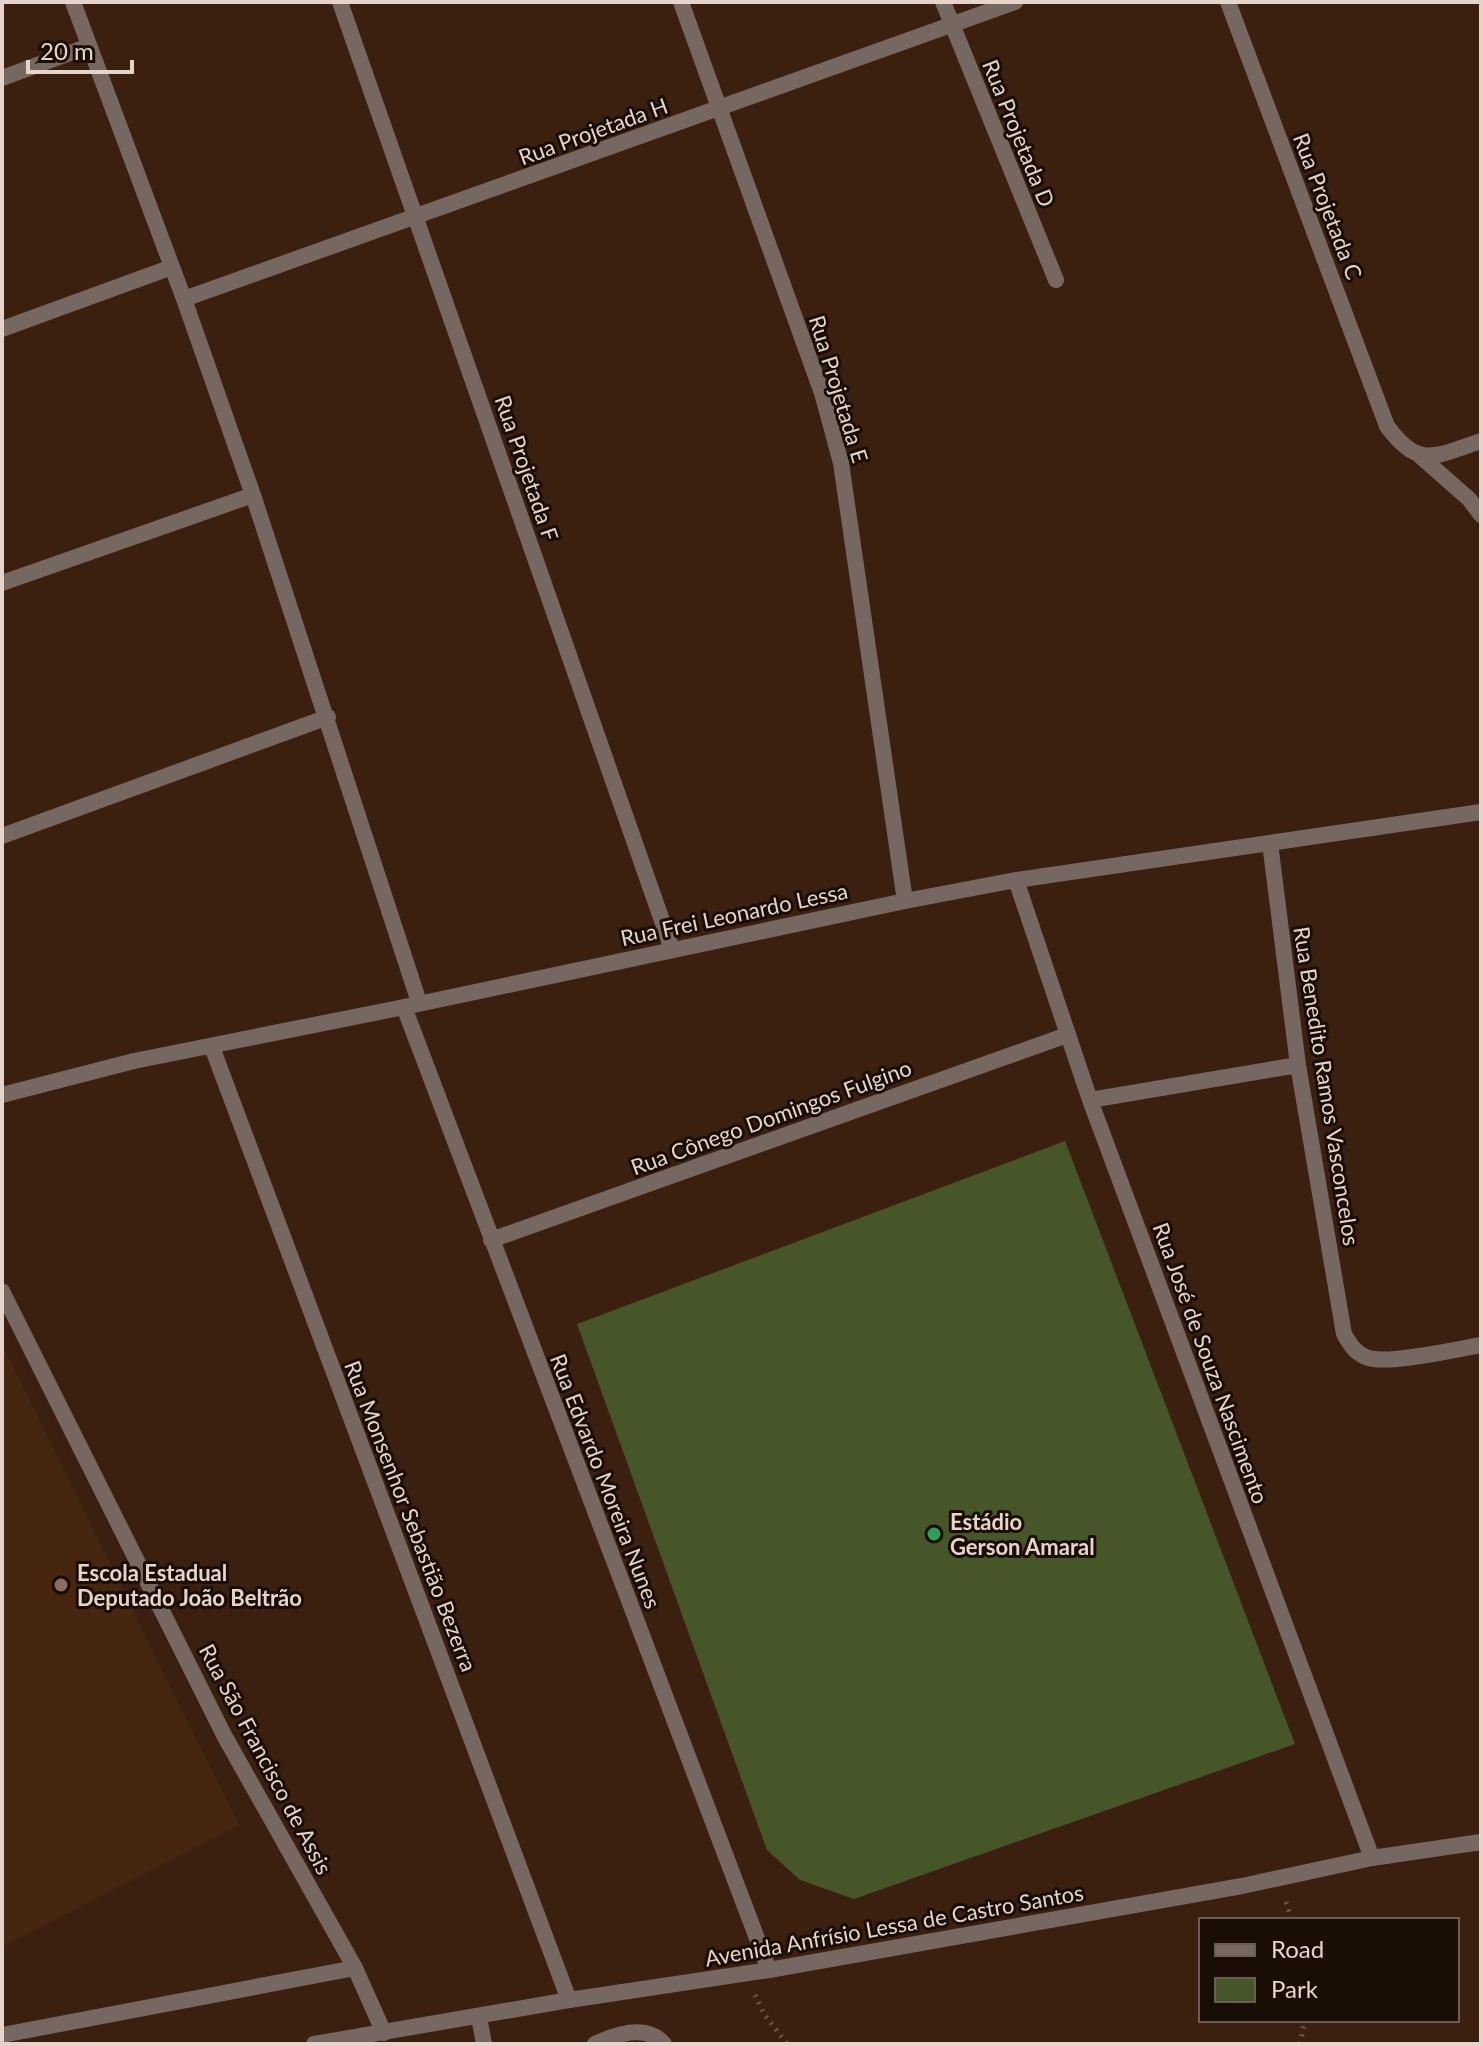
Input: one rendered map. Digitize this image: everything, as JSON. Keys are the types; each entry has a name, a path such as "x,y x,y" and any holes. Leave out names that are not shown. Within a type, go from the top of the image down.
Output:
{"street":[{"name":"Rua Edvardo Moreira Nunes","path":"73,2 184,299 328,717 412,1005 491,1240 769,1970"},
{"name":"Rua Projetada F","path":"340,2 672,949"},
{"name":"Rua Projetada E","path":"681,2 822,393 841,463 905,901"},
{"name":"Rua Projetada D","path":"943,2 1056,280"},
{"name":"Rua Projetada H","path":"184,299 1015,2"},
{"name":"Rua Projetada C","path":"1228,2 1387,426 1401,445 1419,455"},
{"path":"2,78 89,46"},
{"path":"2,329 172,267"},
{"path":"1419,455 1433,457 1481,441"},
{"path":"1419,455 1469,499 1481,515"},
{"path":"2,583 253,495"},
{"path":"2,836 328,717"},
{"name":"Rua Frei Leonardo Lessa","path":"2,1095 134,1061 905,901 1016,880 1481,812"},
{"name":"Rua Benedito Ramos Vasconcelos","path":"1270,843 1298,1065 1344,1334 1354,1350 1368,1359 1387,1360 1481,1345"},
{"name":"Rua José de Souza Nascimento","path":"1016,880 1090,1100 1372,1858"},
{"name":"Rua Cônego Domingos Fulgino","path":"491,1240 1067,1035"},
{"name":"Rua Monsenhor Sebastião Bezerra","path":"212,1047 569,2000"},
{"path":"1090,1100 1298,1065"},
{"name":"Rua São Francisco de Assis","path":"2,1291 225,1737 355,1968 384,2033"},
{"name":"Avenida Anfrísio Lessa de Castro Santos","path":"314,2044 569,2000 769,1970 1242,1886 1372,1858 1481,1842"},
{"path":"2,2035 355,1968"},
{"path":"479,2017 484,2044"},
{"path":"595,2044 632,2032 661,2040"}],"path":[{"path":"745,1974 764,2014 787,2044"},
{"path":"1300,2044 1305,2022"}],"shaded area":[{"name":"Escola Estadual Deputado João Beltrão","path":"2,1345 239,1825 2,1947"}],"green space":[{"name":"Estádio Gerson Amaral","path":"1065,1141 1295,1744 854,1899 800,1880 767,1850 577,1324"}],"place":[{"name":"Estádio Gerson Amaral","path":"934,1534"},
{"name":"Escola Estadual Deputado João Beltrão","path":"61,1585"}]}
